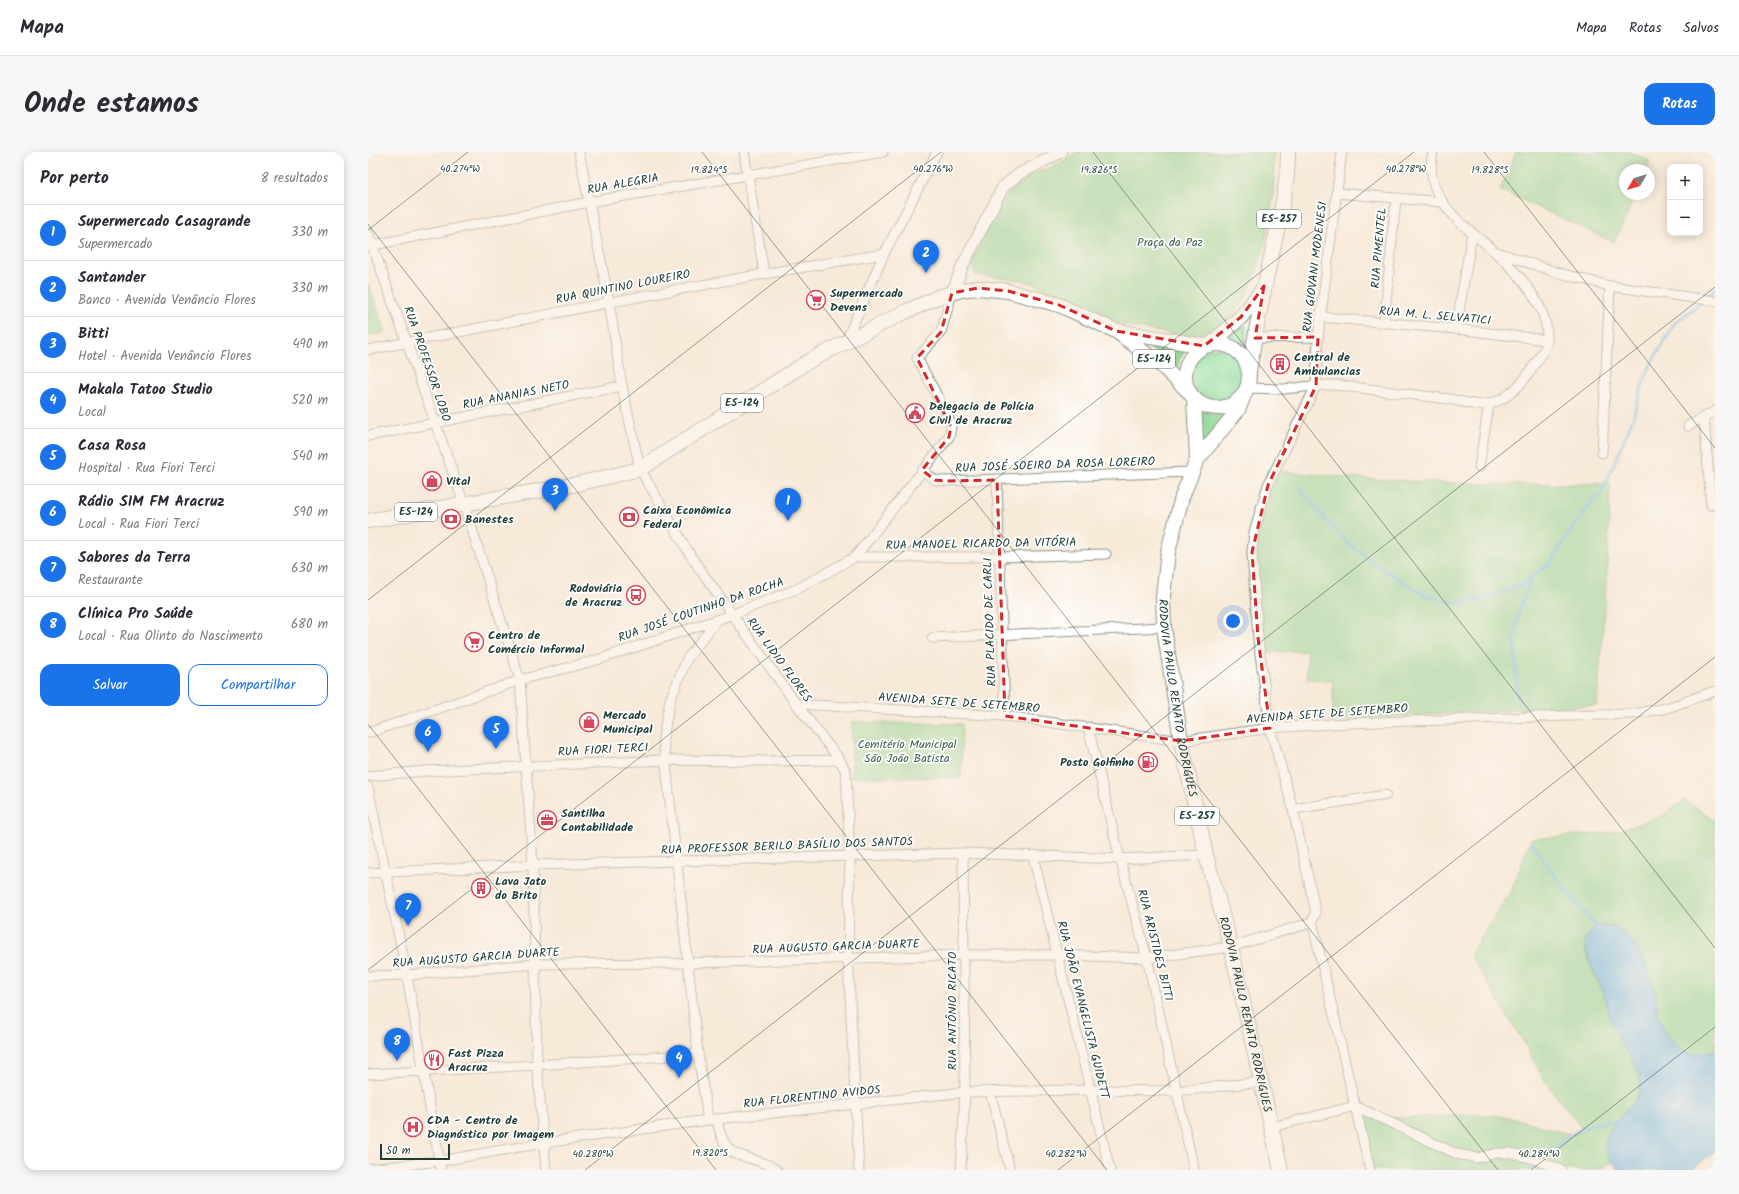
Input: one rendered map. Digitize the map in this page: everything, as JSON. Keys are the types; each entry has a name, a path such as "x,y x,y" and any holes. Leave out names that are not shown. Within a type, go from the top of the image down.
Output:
{"main road":[{"name":"ES-257","path":"1249,371 1264,286 1280,215 1288,167 1288,152"},
{"name":"ES-257","path":"1207,346 1241,317 1264,286"},
{"name":"ES-124","path":"368,521 577,484 640,469 782,377 846,341 902,313 961,290 991,288 1034,296 1060,305 1116,331 1161,365 1191,395"},
{"name":"ES-124","path":"1116,331 1207,346"},
{"path":"1223,344 1235,349 1244,359 1249,371 1246,390 1236,402 1217,408 1204,406 1191,395 1186,383 1187,366 1194,354 1207,346 1223,344"},
{"name":"ES-257","path":"1194,466 1238,410 1246,390"},
{"name":"ES-257","path":"1191,395 1194,466"},
{"name":"RODOVIA PAULO RENATO RODRIGUES","path":"1194,466 1176,518 1168,552 1163,596 1164,627 1181,741 1206,855 1231,947 1281,1170"}],"street":[{"name":"RUA LIDIO FLORES","path":"579,152 609,301 622,386 640,469 692,558 731,615 796,704 840,760 846,772 850,856 848,958 859,1170"},
{"path":"744,152 764,273"},
{"name":"RUA ALEGRIA","path":"370,246 589,202 883,152"},
{"path":"846,341 884,254 937,152"},
{"path":"952,293 963,265 1003,187 1019,174 1061,152"},
{"name":"RUA GIOVANI MODENESI","path":"1316,386 1318,337 1342,152"},
{"path":"1246,390 1333,385 1452,399 1475,404 1489,404 1511,392 1522,382 1536,363 1547,340 1544,320 1540,307 1534,296 1509,265 1456,220 1442,202 1433,182 1433,152"},
{"path":"1337,193 1442,202"},
{"name":"RUA PIMENTEL","path":"1384,323 1396,199"},
{"name":"RUA PROFESSOR LOBO","path":"368,233 370,246 464,504 520,680 525,766 534,865 537,1065 546,1170"},
{"path":"1456,329 1472,234"},
{"path":"1493,250 1559,273 1610,286 1715,302"},
{"name":"RUA QUINTINO LOUREIRO","path":"368,350 609,301 764,273 884,254"},
{"path":"1602,453 1610,286"},
{"name":"RUA JOSÉ COUTINHO DA ROCHA","path":"368,733 520,680 597,660 731,615 799,588 855,557 949,437 951,428 948,416 917,358 941,332 952,293"},
{"name":"RUA M. L. SELVATICI","path":"1321,317 1456,329 1547,340"},
{"path":"1255,338 1318,337"},
{"name":"RUA ANANIAS NETO","path":"368,436 622,386"},
{"path":"1316,386 1268,485 1254,532 1252,552 1254,599 1270,728 1293,808 1315,909 1312,921 1370,1170"},
{"path":"1479,467 1489,404"},
{"path":"1688,426 1715,411"},
{"path":"1704,417 1711,504"},
{"name":"RUA JOSÉ SOEIRO DA ROSA LOREIRO","path":"922,470 935,480 945,481 997,480 1194,466"},
{"name":"RUA PLACIDO DE CARLI","path":"997,480 1006,716"},
{"name":"RUA MANOEL RICARDO DA VITÓRIA","path":"855,557 999,558 1106,554"},
{"path":"717,620 687,659 670,700 663,738 665,760 678,861 698,1054 713,1120 720,1137 728,1149 776,1170"},
{"path":"932,638 1004,636 1164,627"},
{"name":"AVENIDA SETE DE SETEMBRO","path":"796,704 1006,716 1181,741 1270,728 1347,723 1632,714 1667,708 1715,691"},
{"name":"RUA ARISTIDES BITTI","path":"1088,727 1120,859 1147,958 1194,1170"},
{"name":"RUA FIORI TERCI","path":"368,776 525,766 665,760 840,760"},
{"path":"368,787 407,975 423,1072 441,1165"},
{"path":"1293,808 1386,795"},
{"name":"RUA PROFESSOR BERILO BASÍLIO DOS SANTOS","path":"368,873 534,865 963,853 1120,859 1206,855"},
{"name":"RUA ANTÔNIO RICATO","path":"961,1170 965,1092 963,853"},
{"name":"RUA JOÃO EVANGELISTA GUIDETT","path":"1033,856 1056,955 1110,1170"},
{"name":"RUA AUGUSTO GARCIA DUARTE","path":"368,976 407,975 536,964 689,964 964,955 1056,955 1147,958 1231,947 1302,926 1312,921"},
{"path":"368,1074 423,1072 698,1054"},
{"name":"RUA FLORENTINO AVIDOS","path":"368,1169 441,1165 543,1143 713,1120 965,1092 1091,1090 1176,1091 1261,1082"},
{"path":"990,1091 1010,1170"},
{"path":"1272,1127 1355,1106 1457,1154 1477,1158 1497,1153 1511,1153 1534,1159 1561,1170"}],"highlighted area":[{"path":"1264,286 1255,338 1318,337 1316,386 1268,485 1252,552 1258,638 1270,728 1181,741 1005,716 997,480 935,480 922,470 949,437 951,427 917,358 941,332 952,293 978,288 1008,291 1059,305 1116,331 1204,346 1241,317"}],"green space":[{"name":"Praça da Paz","path":"1077,152 1274,152 1272,202 1260,263 1249,291 1234,314 1215,330 1192,336 1181,336 1120,324 1034,284 1021,280 976,275 972,268 973,261 990,220 1012,189 1034,174 1057,165"},
{"path":"1516,152 1630,152 1650,161 1649,164 1619,164 1619,200 1633,200 1614,242 1500,190"},
{"path":"368,284 386,332 368,336"},
{"path":"1246,325 1245,345 1243,347 1230,340 1229,337"},
{"path":"1143,343 1186,349 1179,360 1177,373 1164,358"},
{"path":"1212,348 1222,348 1232,352 1240,360 1244,370 1244,380 1240,390 1232,398 1222,402 1212,402 1202,398 1194,390 1190,380 1190,370 1194,360 1202,352"},
{"path":"1198,409 1213,414 1228,413 1211,431 1198,453"},
{"path":"1267,470 1353,478 1481,484 1610,483 1607,572 1597,705 1333,720 1333,681 1307,679 1307,651 1267,652 1254,559"},
{"name":"Cemitério Municipal São João Batista","path":"852,722 962,724 961,778 852,777"},
{"path":"1685,800 1715,821 1715,1050 1694,1054 1682,1049 1676,1044 1666,1031 1659,1018 1654,989 1643,962 1633,944 1620,930 1602,925 1585,939 1586,953 1593,972 1604,994 1614,1030 1637,1067 1641,1085 1636,1100 1614,1123 1607,1152 1613,1162 1595,1170 1373,1170 1359,1115 1390,1118 1482,1115 1506,1117 1575,1135 1583,1130 1545,1081 1523,1041 1470,955 1512,889 1531,839 1614,832 1660,817"}],"water":[{"path":"1602,925 1620,930 1633,944 1643,961 1654,988 1659,1018 1666,1031 1676,1044 1682,1049 1694,1054 1715,1050 1715,1152 1690,1170 1619,1170 1607,1152 1606,1142 1609,1133 1634,1101 1639,1093 1640,1084 1634,1063 1613,1027 1606,999 1592,968 1586,947 1585,939 1594,928"}],"waterway":[{"path":"1707,298 1715,288"},
{"path":"1299,487 1324,518 1347,542 1372,562 1426,596 1456,603 1478,600 1520,586 1550,563 1575,525 1604,488 1633,418 1642,386 1652,362 1675,323 1703,301"},
{"path":"1518,703 1514,635 1520,607 1531,579"},
{"path":"1531,842 1562,886 1598,929"},
{"path":"1530,1170 1559,1143 1580,1129 1604,1122 1618,1121"}],"place":[{"name":"Santander","path":"926,273"},
{"name":"Supermercado Devens","path":"816,300"},
{"name":"Central de Ambulancias","path":"1280,364"},
{"name":"Delegacia de Polícia Civil de Aracruz","path":"915,413"},
{"name":"Vital","path":"432,481"},
{"name":"Bitti","path":"555,511"},
{"name":"Caixa Econômica Federal","path":"629,517"},
{"name":"Banestes","path":"451,519"},
{"name":"Supermercado Casagrande","path":"788,521"},
{"name":"Rodoviária de Aracruz","path":"636,595"},
{"name":"Centro de Comércio Informal","path":"474,642"},
{"name":"Mercado Municipal","path":"589,722"},
{"name":"Casa Rosa","path":"496,749"},
{"name":"Rádio SIM FM Aracruz","path":"428,752"},
{"name":"Posto Golfinho","path":"1148,762"},
{"name":"Santilha Contabilidade","path":"547,820"},
{"name":"Lava Jato do Brito","path":"481,888"},
{"name":"Sabores da Terra","path":"408,926"},
{"name":"Fast Pizza Aracruz","path":"434,1060"},
{"name":"Clínica Pro Saúde","path":"397,1061"},
{"name":"Makala Tatoo Studio","path":"679,1078"},
{"name":"CDA - Centro de Diagnóstico por Imagem","path":"413,1127"}]}
